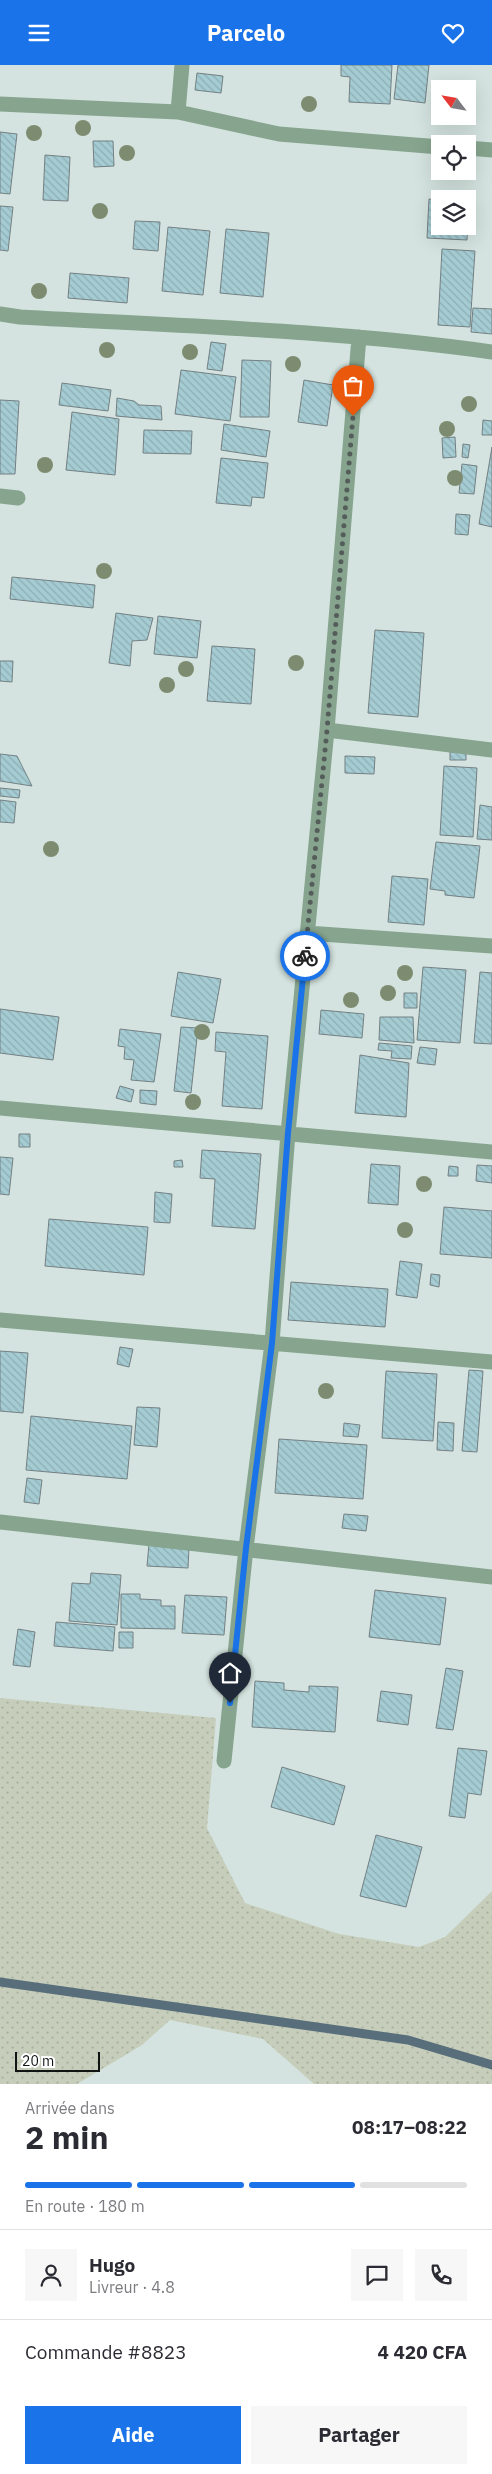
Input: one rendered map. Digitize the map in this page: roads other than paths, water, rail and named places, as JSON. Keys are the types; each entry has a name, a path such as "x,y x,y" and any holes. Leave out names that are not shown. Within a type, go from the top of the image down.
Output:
{"street":[{"path":"178,112 182,65"},
{"path":"0,104 178,112 279,134 431,146"},
{"path":"476,149 492,150"},
{"path":"0,314 40,318 273,330 359,337 492,352"},
{"path":"224,1761 246,1548 272,1343 288,1133 327,730 359,337"},
{"path":"0,496 18,497"},
{"path":"327,730 492,750"},
{"path":"307,933 492,946"},
{"path":"0,1108 492,1152"},
{"path":"0,1320 492,1362"},
{"path":"0,1522 492,1577"}],"waterway":[{"path":"0,1982 408,2040 492,2065"}]}
